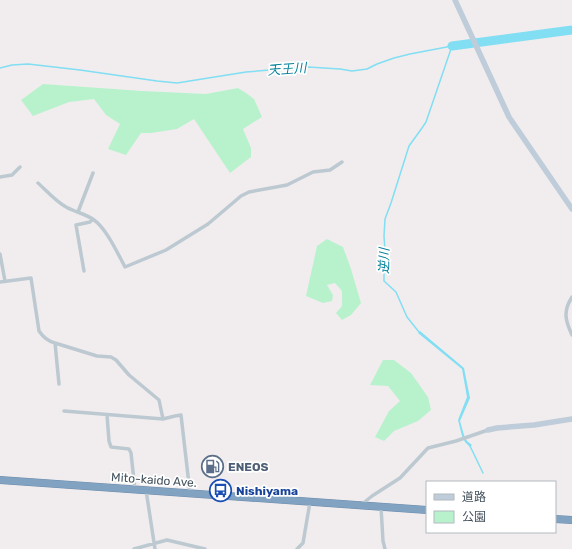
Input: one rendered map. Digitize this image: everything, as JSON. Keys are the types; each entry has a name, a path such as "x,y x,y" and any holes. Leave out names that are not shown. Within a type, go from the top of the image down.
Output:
{"highway":[{"name":"Mito-kaido Ave.","path":"0,480 426,510"},
{"path":"556,519 572,520"}],"main road":[{"path":"455,0 509,117 572,209"},
{"path":"488,430 572,419"}],"street":[{"path":"38,183 58,202 92,219 99,225 125,267 166,250 208,224 241,196 249,192 287,185 313,172 330,170 342,162"},
{"path":"0,177 12,175 20,167"},
{"path":"78,212 93,173"},
{"path":"84,271 76,225 90,222 92,219"},
{"path":"0,254 5,281"},
{"path":"0,282 31,278 39,331 44,338 50,342 98,356 111,357 116,360 129,375 157,397 163,419"},
{"path":"572,297 567,306 566,316 572,335"},
{"path":"54,343 59,384"},
{"path":"64,412 163,419 181,415 190,494"},
{"path":"107,415 110,446 129,449 131,453 135,490"},
{"path":"360,506 372,496 400,478 428,448 466,438 488,430"},
{"path":"146,490 155,549"},
{"path":"297,549 303,543 310,502"},
{"path":"381,507 383,541 385,549"},
{"path":"134,549 166,540 205,549"}],"green space":[{"path":"43,84 206,94 238,88 254,99 262,117 243,129 251,148 251,157 230,173 194,119 177,129 141,133 126,155 108,149 120,124 106,115 94,99 69,102 33,116 21,100"},
{"path":"327,239 343,247 361,303 351,315 342,320 336,313 342,306 342,291 335,283 327,285 333,295 332,301 323,303 306,296 317,246"},
{"path":"383,360 394,360 411,373 428,397 431,410 418,421 394,431 384,441 375,437 389,411 400,401 388,386 370,385"}],"water":[{"path":"420,331 464,368 470,398 460,421 467,441 472,445 470,447 462,436 458,420 467,397 462,369 418,333"}],"waterway":[{"name":"天王川","path":"452,46 572,30"},
{"name":"天王川","path":"0,68 12,65 28,64 177,83 246,72 308,67 352,71 367,69 394,58 452,46 426,122 409,146 385,219 384,236 386,264 384,281 396,292 407,317 419,332"},
{"name":"逆川","path":"470,446 483,473"}],"place":[{"name":"ENEOS","path":"212,467"},
{"name":"Nishiyama","path":"221,491"}]}
